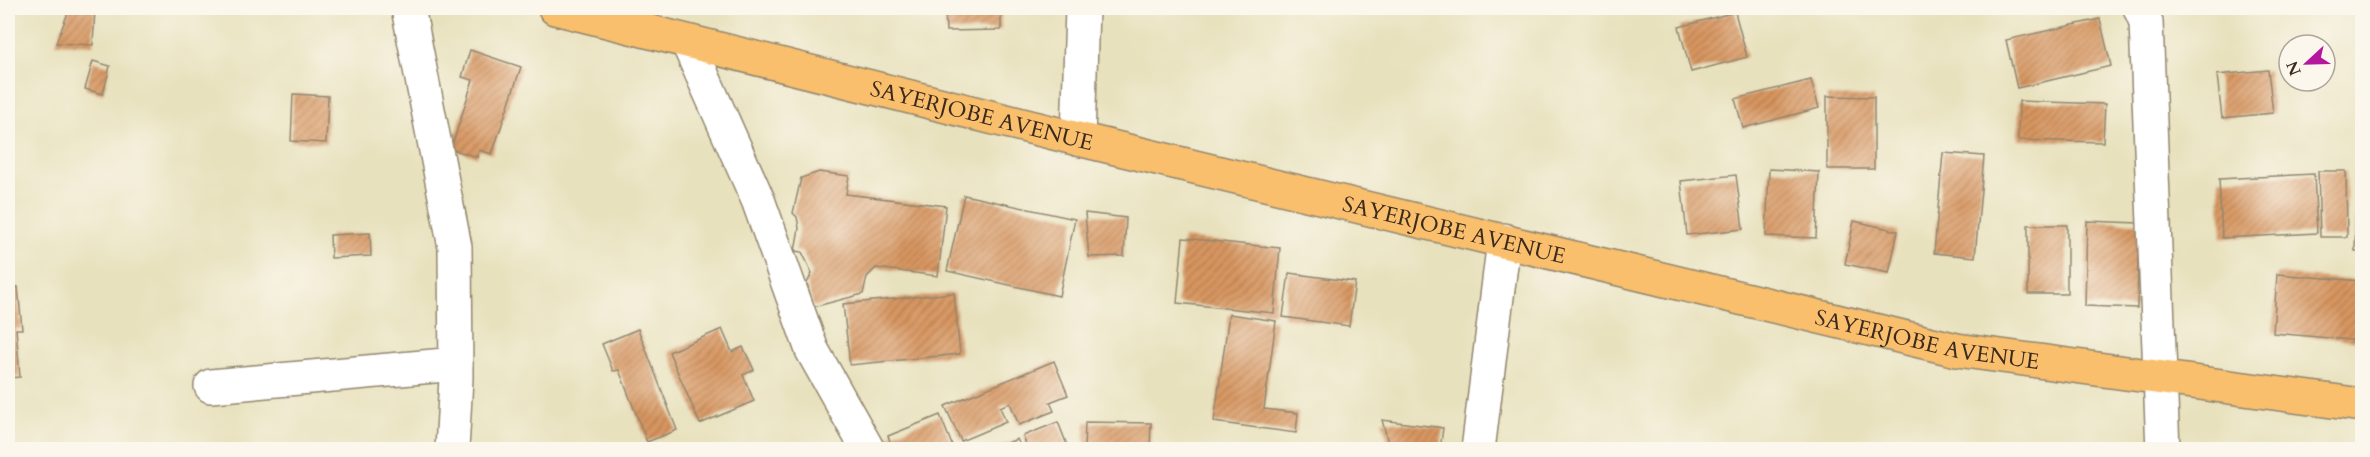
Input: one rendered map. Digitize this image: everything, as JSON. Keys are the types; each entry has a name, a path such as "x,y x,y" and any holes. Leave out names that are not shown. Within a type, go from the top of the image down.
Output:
{"main road":[{"name":"SAYERJOBE AVENUE","path":"555,8 1078,139 1958,350 2362,405"}],"street":[{"path":"408,8 455,247 456,364 452,450"},
{"path":"1078,139 1082,8"},
{"path":"2140,8 2146,22 2163,450"},
{"path":"688,43 758,200 812,350 868,450"},
{"path":"1478,450 1504,240"},
{"path":"211,386 456,364"}],"building":[{"path":"70,8 95,8 93,45 56,43"},
{"path":"945,8 1001,8 1001,30 946,31"},
{"path":"1919,8 1940,8 1922,14"},
{"path":"1735,12 1747,57 1691,72 1679,27"},
{"path":"2100,19 2111,66 2017,88 2006,40"},
{"path":"470,50 521,67 492,154 479,150 477,157 451,149 473,80 462,77"},
{"path":"93,61 110,66 103,94 85,89"},
{"path":"2268,70 2273,113 2222,118 2217,75"},
{"path":"1811,80 1819,108 1743,128 1735,99"},
{"path":"293,94 328,96 326,143 291,141"},
{"path":"1827,96 1874,97 1874,169 1827,169"},
{"path":"2019,101 2105,104 2103,142 2018,140"},
{"path":"1943,153 1984,156 1975,257 1934,253"},
{"path":"1769,169 1819,172 1816,238 1766,236"},
{"path":"2318,171 2346,171 2347,237 2320,237"},
{"path":"819,172 849,176 846,194 946,206 938,276 876,268 867,277 863,294 813,307 807,283 812,273 802,252 795,251 799,228 797,217 793,213 801,178"},
{"path":"2314,174 2317,233 2222,238 2219,179"},
{"path":"1736,175 1743,229 1687,235 1681,181"},
{"path":"964,195 1075,219 1059,296 947,271"},
{"path":"1085,213 1126,218 1124,256 1089,257"},
{"path":"2356,218 2362,218 2362,251 2355,251"},
{"path":"1854,221 1898,231 1889,273 1845,264"},
{"path":"2087,221 2139,223 2137,308 2085,306"},
{"path":"2028,225 2067,225 2067,294 2028,294"},
{"path":"370,233 371,256 331,258 330,235"},
{"path":"1183,238 1280,248 1274,313 1177,303"},
{"path":"1289,273 1355,282 1349,326 1283,317"},
{"path":"2277,274 2362,281 2362,341 2273,333"},
{"path":"18,287 22,329 16,329 20,377 8,378 8,288"},
{"path":"954,293 960,354 850,365 843,304"},
{"path":"1229,314 1276,321 1264,409 1298,413 1296,433 1214,422"},
{"path":"638,329 677,430 647,442 619,370 613,371 602,344"},
{"path":"722,329 732,352 743,347 754,370 743,375 754,401 700,424 669,352"},
{"path":"1054,361 1068,395 1050,402 1054,411 1019,425 1010,403 1000,407 1006,422 961,441 945,406"},
{"path":"940,415 954,450 893,450 888,436"},
{"path":"1382,420 1443,428 1440,450 1390,450"},
{"path":"1058,422 1069,450 1028,450 1023,436"},
{"path":"1085,422 1151,423 1150,450 1084,450"},
{"path":"1017,439 1022,450 993,450 993,449"}]}
